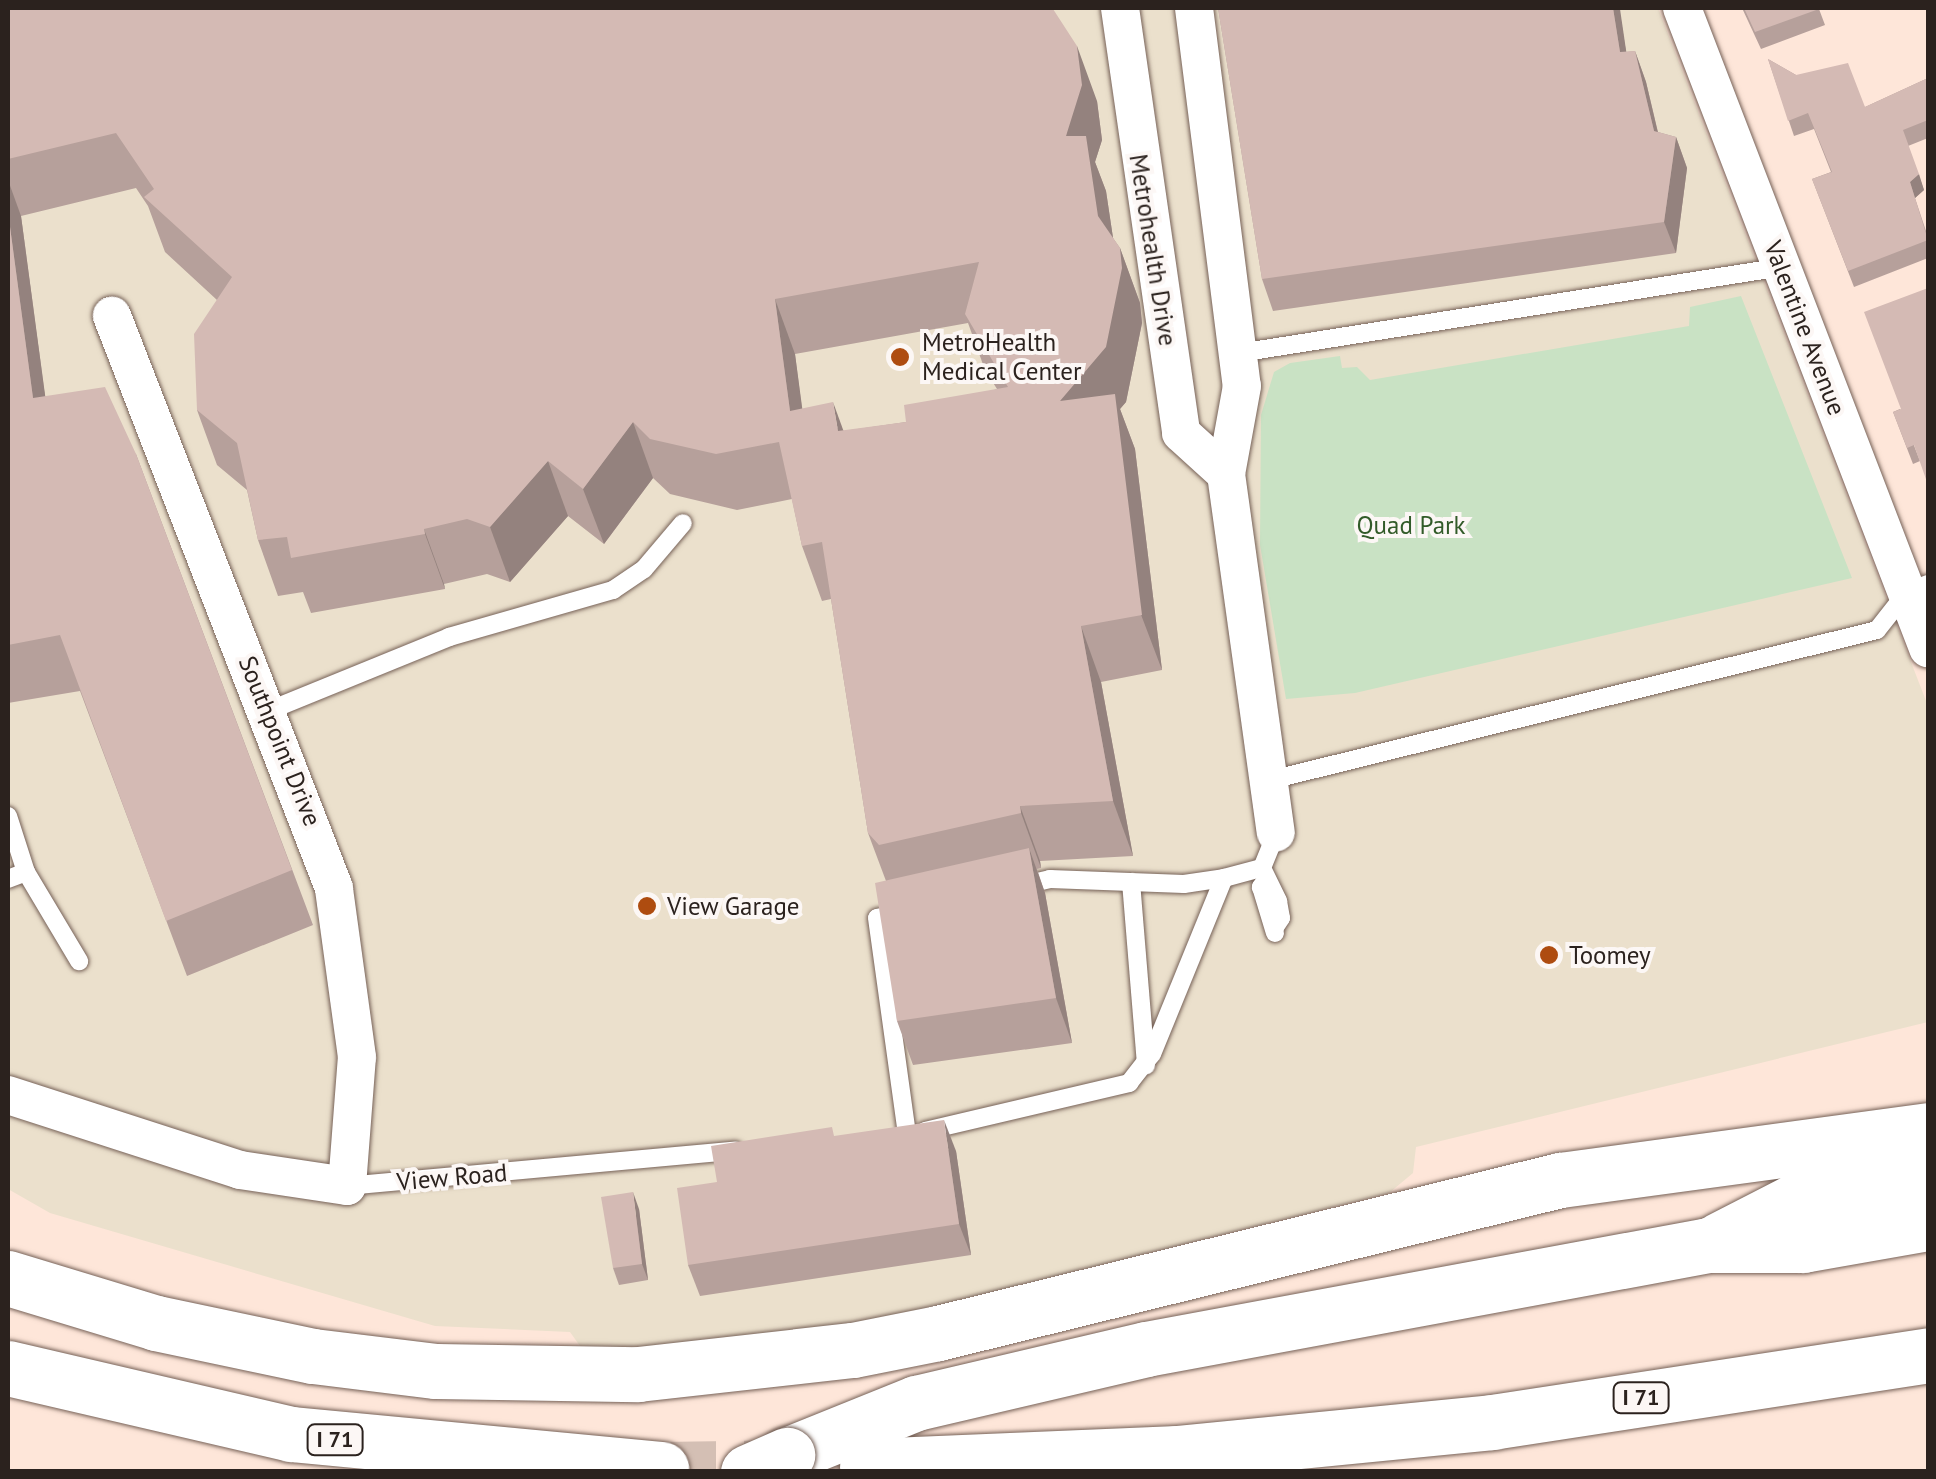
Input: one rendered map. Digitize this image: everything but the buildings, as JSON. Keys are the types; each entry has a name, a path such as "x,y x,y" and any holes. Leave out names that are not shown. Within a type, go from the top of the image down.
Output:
{"highway":[{"path":"8,1278 156,1323 313,1356 436,1371 638,1374 853,1350 938,1333 1560,1180 1928,1130"},
{"path":"1708,1245 1795,1201 1928,1173"},
{"path":"748,1472 916,1403 1295,1318 1708,1245 1803,1245 1928,1223"},
{"path":"1067,1459 1119,1436 1326,1414 1928,1320"},
{"name":"I 71","path":"866,1466 1067,1459 1492,1422 1928,1355"},
{"name":"I 71","path":"10,1368 291,1434 661,1470"},
{"path":"1294,1472 1492,1422"}],"street":[{"name":"Metrohealth Drive","path":"1120,8 1182,434 1226,474"},
{"path":"1194,8 1239,353 1238,422 1226,474 1276,833"},
{"name":"Valentine Avenue","path":"1682,8 1782,267 1918,588 1928,648"},
{"name":"Southpoint Drive","path":"112,316 334,888 357,1057 347,1186"},
{"name":"View Road","path":"8,1095 190,1156 347,1186"}],"lane":[{"path":"1239,353 1782,267"},
{"path":"268,711 449,638 613,590 644,569 683,523"},
{"path":"1271,780 1877,630 1918,588"},
{"path":"8,816 16,875 79,961"},
{"path":"1264,874 1276,833"},
{"path":"1001,890 1050,879 1131,882 1264,874"},
{"path":"1264,874 1274,884 1281,918 1275,930"},
{"path":"914,910 877,918 898,1136 1128,1083 1146,1065 1224,878"},
{"path":"1131,882 1146,1065"},
{"name":"View Road","path":"347,1186 753,1149"}],"shaded area":[{"name":"MetroHealth Medical Center","path":"8,8 1658,8 1928,706 1928,1022 1416,1147 1413,1173 1389,1193 870,1322 640,1351 580,1346 570,1332 435,1326 50,1213 8,1189"}],"green space":[{"name":"Quad Park","path":"1741,296 1852,578 1355,693 1286,699 1260,545 1261,415 1274,372 1290,363 1340,356 1342,368 1357,367 1370,380 1689,326 1690,307"}],"tunnel":[{"path":"661,1469 867,1466"}],"place":[{"name":"MetroHealth Medical Center","path":"900,357"},
{"name":"View Garage","path":"647,906"},
{"name":"Toomey","path":"1549,955"}]}
